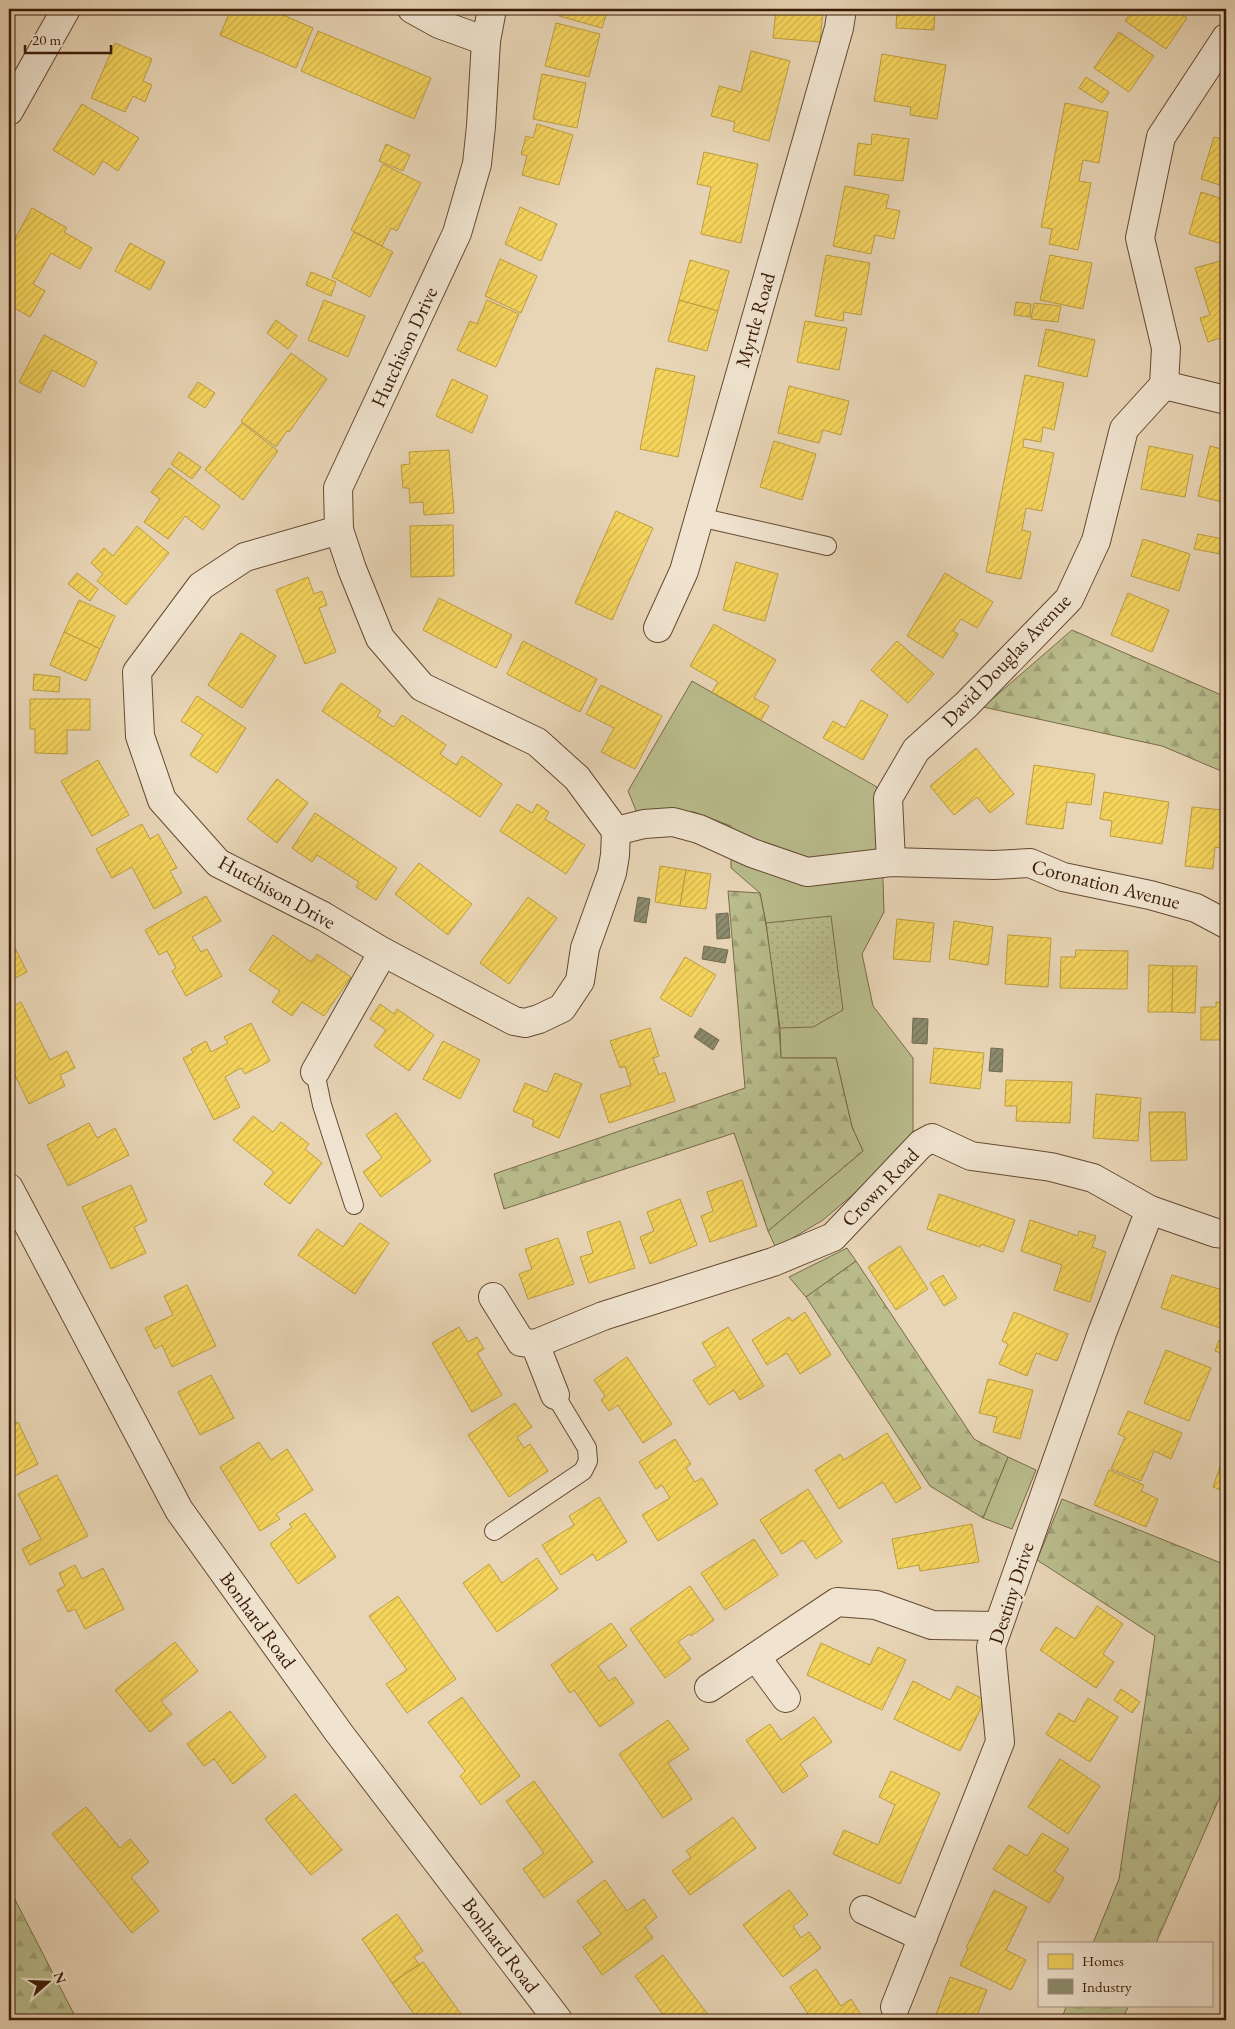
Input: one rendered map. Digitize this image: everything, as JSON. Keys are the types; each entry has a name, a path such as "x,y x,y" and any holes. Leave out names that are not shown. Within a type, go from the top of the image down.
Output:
{"street":[{"path":"9,111 66,9"},
{"path":"412,9 439,24 486,41"},
{"name":"Hutchison Drive","path":"339,530 245,557 201,586 137,672 140,736 162,800 218,864 323,916 383,952 514,1021 525,1024 539,1019 562,1008 580,981 585,948 612,873 616,831 577,778 537,742 422,687 380,638 352,569 339,530 338,488 457,233 477,164 486,41 492,9"},
{"name":"Myrtle Road","path":"658,628 684,571 839,28 842,9"},
{"path":"1226,38 1161,138 1140,238 1166,348 1164,385 1226,400"},
{"name":"David Douglas Avenue","path":"891,862 888,798 916,750 966,705 1069,599 1096,541 1124,429 1164,385"},
{"path":"616,831 644,824 673,822 699,829 752,853 807,872 891,862"},
{"name":"Coronation Avenue","path":"891,862 994,865 1030,863 1063,877 1150,895 1196,908 1226,924"},
{"path":"315,1072 383,952"},
{"name":"Crown Road","path":"535,1344 603,1316 773,1262 833,1237 921,1144 932,1138 971,1156 1051,1166 1093,1178 1150,1210 1216,1233 1226,1234"},
{"name":"Bonhard Road","path":"9,1188 179,1510 339,1733 558,2020"},
{"name":"Destiny Drive","path":"895,2007 1000,1742 991,1647 1102,1333 1150,1210"},
{"path":"493,1297 521,1342 535,1344 555,1395"},
{"path":"709,1688 837,1602 876,1605 932,1625 998,1626"},
{"path":"756,1657 786,1698"},
{"path":"864,1910 923,1937"}],"lane":[{"path":"699,517 827,546"},
{"path":"315,1072 322,1105 354,1205"},
{"path":"494,1531 583,1471 588,1460 587,1448 555,1395"}],"green space":[{"path":"1072,630 1226,697 1226,773 1162,746 983,707"},
{"path":"692,681 877,787 884,912 862,954 873,1006 913,1058 913,1138 876,1175 823,1220 776,1248 768,1231 863,1151 852,1127 836,1058 781,1058 780,1028 766,923 760,893 731,868 731,826 694,812 663,811 637,813 628,791"},
{"path":"728,891 760,893 774,975 781,1058 836,1058 852,1127 863,1151 768,1231 734,1133 504,1209 494,1174 745,1088"},
{"path":"831,916 843,1010 813,1027 780,1028 766,923"},
{"path":"847,1248 856,1261 806,1297 789,1277"},
{"path":"856,1261 974,1439 1008,1457 983,1518 930,1486 806,1297"},
{"path":"1008,1457 1036,1470 1012,1529 983,1518"},
{"path":"1062,1499 1226,1565 1226,1783 1156,1942 1093,1942 1119,1879 1155,1636 1037,1560"},
{"path":"9,1888 77,2020 9,2020"},
{"path":"1067,2006 1129,2006 1122,2020 1061,2020"}],"building: Homes":[{"path":"231,9 269,9 313,28 296,68 220,35"},
{"path":"561,9 608,9 602,28 559,16"},
{"path":"776,9 823,9 820,42 773,38"},
{"path":"897,9 935,9 934,30 896,28"},
{"path":"1133,9 1173,9 1187,18 1166,49 1125,21"},
{"path":"556,23 600,34 589,77 545,66"},
{"path":"318,31 431,78 414,119 301,71"},
{"path":"1119,32 1154,56 1129,92 1094,68"},
{"path":"115,43 152,59 143,81 152,85 145,102 133,96 125,112 91,98"},
{"path":"751,51 790,61 769,141 733,131 735,122 711,116 719,86 741,92"},
{"path":"882,54 946,65 937,119 910,115 911,107 874,101"},
{"path":"542,74 586,83 577,128 533,119"},
{"path":"1086,77 1109,92 1102,103 1079,88"},
{"path":"1065,103 1108,112 1099,163 1083,160 1079,181 1091,183 1078,250 1049,244 1052,229 1041,227"},
{"path":"82,104 139,138 118,171 103,161 94,175 53,150"},
{"path":"537,124 573,135 559,185 522,175 527,156 521,154 526,136 533,138"},
{"path":"872,134 909,139 903,181 854,175 858,143 871,145"},
{"path":"1214,137 1226,140 1226,187 1201,179"},
{"path":"386,144 410,155 403,171 379,161"},
{"path":"704,152 758,164 741,243 701,234 711,187 697,184"},
{"path":"383,164 421,183 397,231 391,228 382,246 351,230"},
{"path":"845,186 889,195 886,208 900,211 894,239 875,235 871,254 833,246"},
{"path":"1201,192 1226,200 1226,245 1189,234"},
{"path":"520,207 557,224 541,261 505,244"},
{"path":"32,208 67,228 64,232 92,248 80,269 51,253 33,284 45,291 30,317 9,305 9,249"},
{"path":"354,232 393,252 370,297 332,277"},
{"path":"130,243 165,262 150,290 115,271"},
{"path":"826,255 870,263 861,315 844,312 843,321 815,316"},
{"path":"1050,255 1092,263 1083,309 1040,300"},
{"path":"500,259 537,276 521,313 485,296"},
{"path":"690,260 729,271 718,311 679,300"},
{"path":"1224,260 1226,267 1226,336 1208,342 1200,318 1210,315 1195,268"},
{"path":"311,272 336,282 331,296 306,285"},
{"path":"324,300 365,316 348,357 308,340"},
{"path":"487,300 519,314 496,367 457,350 470,321 477,324"},
{"path":"679,300 718,311 707,351 668,341"},
{"path":"1016,302 1031,304 1030,317 1014,315"},
{"path":"1034,303 1061,306 1058,322 1031,319"},
{"path":"276,320 297,336 288,349 267,333"},
{"path":"805,321 847,328 839,370 797,362"},
{"path":"1046,329 1095,340 1087,377 1038,366"},
{"path":"44,335 97,362 84,387 52,370 40,393 19,382"},
{"path":"291,353 327,379 276,447 241,421"},
{"path":"656,368 695,376 678,457 640,449"},
{"path":"1025,375 1064,383 1054,430 1043,427 1041,442 1024,439 1023,447 1054,453 1042,511 1026,508 1022,530 1031,532 1021,579 986,572"},
{"path":"452,379 488,396 472,433 436,416"},
{"path":"198,382 215,393 205,408 188,397"},
{"path":"789,386 849,401 841,435 823,430 819,443 778,433"},
{"path":"242,423 278,451 243,500 205,470"},
{"path":"774,441 816,454 802,500 760,487"},
{"path":"1149,446 1193,455 1185,497 1141,489"},
{"path":"1210,446 1226,450 1226,503 1198,496"},
{"path":"449,450 454,513 424,515 423,502 410,503 409,488 403,488 401,465 410,464 409,452"},
{"path":"179,452 201,467 192,479 171,464"},
{"path":"169,468 220,506 203,530 185,516 168,539 144,522 160,499 151,492"},
{"path":"616,511 653,528 612,620 575,603"},
{"path":"453,525 454,576 411,577 410,526"},
{"path":"137,526 169,553 126,605 97,581 103,574 91,563 104,548 113,556"},
{"path":"1198,534 1223,539 1220,554 1194,549"},
{"path":"1143,539 1190,554 1179,591 1131,576"},
{"path":"736,562 778,574 765,621 723,610"},
{"path":"77,573 98,589 90,601 68,584"},
{"path":"945,573 993,602 977,628 961,619 953,631 958,634 943,658 907,636"},
{"path":"308,577 314,594 322,591 327,605 319,608 336,652 305,664 276,590"},
{"path":"1128,593 1169,610 1152,652 1111,635"},
{"path":"439,598 512,635 496,668 423,630"},
{"path":"79,600 115,616 100,649 64,632"},
{"path":"714,624 776,660 754,698 769,706 761,720 712,692 718,682 690,666"},
{"path":"64,632 100,649 86,681 50,665"},
{"path":"241,633 276,656 242,708 208,685"},
{"path":"523,641 597,679 580,712 507,674"},
{"path":"897,641 934,674 908,703 871,670"},
{"path":"34,674 60,677 59,692 33,690"},
{"path":"341,683 381,711 377,716 394,727 402,715 446,745 440,754 456,765 462,756 502,784 480,817 322,711"},
{"path":"601,685 662,716 635,769 601,752 614,728 586,714"},
{"path":"197,696 246,728 217,773 190,755 203,735 181,721"},
{"path":"30,699 90,699 90,730 67,730 67,754 35,753 35,729 30,729"},
{"path":"861,700 888,715 863,760 823,738 833,721 845,728"},
{"path":"976,748 1014,794 990,813 977,797 954,815 930,786"},
{"path":"98,760 129,815 92,836 61,781"},
{"path":"1034,765 1095,774 1091,805 1067,802 1063,829 1026,824"},
{"path":"277,779 308,803 277,843 247,819"},
{"path":"1104,792 1169,802 1162,844 1110,836 1112,821 1100,819"},
{"path":"517,804 532,813 537,804 549,812 545,819 585,845 566,874 500,831"},
{"path":"1192,807 1223,810 1222,819 1226,819 1226,849 1215,847 1213,869 1185,866"},
{"path":"315,813 397,868 376,900 356,887 359,882 317,855 312,862 292,848"},
{"path":"142,824 150,839 158,834 177,868 170,871 182,893 154,909 132,867 112,878 96,849"},
{"path":"419,863 472,904 448,935 395,894"},
{"path":"660,866 686,870 680,906 655,902"},
{"path":"686,870 711,874 706,909 680,906"},
{"path":"206,896 221,921 192,937 201,952 207,949 222,976 186,996 172,971 176,968 167,951 159,955 145,930"},
{"path":"528,897 557,918 509,984 480,963"},
{"path":"897,919 934,923 930,962 893,959"},
{"path":"954,921 993,927 988,965 949,959"},
{"path":"273,935 311,962 317,954 351,977 324,1016 302,1002 292,1016 272,1002 280,991 249,970"},
{"path":"1008,935 1051,938 1048,987 1005,984"},
{"path":"9,936 27,972 9,981"},
{"path":"1076,950 1128,951 1127,989 1060,988 1061,957 1075,957"},
{"path":"685,957 716,975 691,1017 660,998"},
{"path":"1149,965 1173,966 1172,1012 1148,1012"},
{"path":"1173,966 1197,966 1195,1013 1172,1012"},
{"path":"21,1002 50,1060 67,1051 75,1068 60,1075 65,1086 29,1104 9,1063 9,1009"},
{"path":"1216,1002 1226,1003 1226,1040 1201,1040 1201,1007 1216,1007"},
{"path":"380,1004 394,1014 397,1009 434,1035 409,1071 374,1046 386,1030 370,1019"},
{"path":"251,1023 270,1061 245,1074 241,1068 225,1077 240,1107 214,1120 183,1058 193,1053 191,1049 206,1041 211,1052 228,1043 224,1037"},
{"path":"650,1028 659,1056 653,1058 659,1075 665,1072 675,1101 609,1123 600,1095 631,1085 625,1066 620,1068 610,1041"},
{"path":"443,1041 480,1060 460,1099 423,1079"},
{"path":"934,1048 984,1053 980,1089 930,1083"},
{"path":"555,1073 582,1084 559,1138 532,1126 534,1120 513,1111 525,1083 547,1092"},
{"path":"1006,1080 1072,1082 1070,1123 1016,1121 1017,1106 1005,1106"},
{"path":"1096,1094 1141,1098 1138,1141 1093,1138"},
{"path":"1149,1112 1185,1112 1187,1160 1151,1161"},
{"path":"396,1113 431,1161 381,1197 363,1172 382,1158 366,1135"},
{"path":"253,1116 273,1132 281,1122 309,1144 305,1149 322,1163 290,1204 264,1184 274,1172 233,1140"},
{"path":"89,1123 97,1138 115,1128 129,1155 68,1186 47,1145"},
{"path":"742,1180 757,1226 710,1242 701,1216 713,1211 707,1192"},
{"path":"131,1185 147,1221 134,1227 146,1253 111,1269 82,1207"},
{"path":"939,1194 1015,1220 1003,1252 981,1244 980,1247 927,1229"},
{"path":"680,1199 697,1245 650,1264 640,1237 654,1231 647,1212"},
{"path":"1030,1220 1078,1236 1079,1231 1096,1236 1092,1247 1106,1252 1090,1302 1054,1290 1062,1265 1021,1251"},
{"path":"620,1221 635,1268 589,1283 580,1257 593,1253 587,1232"},
{"path":"360,1223 389,1243 355,1294 298,1255 317,1229 343,1247"},
{"path":"558,1238 574,1284 528,1299 519,1274 532,1269 525,1249"},
{"path":"900,1246 928,1289 896,1310 868,1267"},
{"path":"943,1275 957,1298 944,1306 930,1283"},
{"path":"1172,1275 1226,1291 1226,1330 1161,1308"},
{"path":"187,1285 216,1346 172,1367 162,1345 155,1349 145,1328 173,1315 164,1296"},
{"path":"805,1312 831,1355 800,1374 787,1353 767,1365 752,1340 789,1317 792,1321"},
{"path":"1014,1312 1068,1334 1057,1361 1036,1353 1027,1376 999,1364 1008,1344 1002,1341"},
{"path":"459,1327 468,1342 477,1337 484,1349 477,1353 502,1395 472,1412 432,1343"},
{"path":"728,1327 764,1386 740,1400 734,1390 709,1405 693,1380 716,1366 702,1343"},
{"path":"1219,1340 1226,1343 1226,1355 1215,1351"},
{"path":"1166,1350 1211,1368 1189,1421 1144,1403"},
{"path":"627,1357 672,1424 643,1443 618,1405 609,1411 601,1400 605,1396 594,1380"},
{"path":"211,1375 234,1418 200,1435 178,1392"},
{"path":"988,1379 1033,1390 1020,1439 993,1432 997,1417 979,1413"},
{"path":"515,1403 532,1427 517,1437 524,1448 530,1444 548,1471 509,1497 468,1435"},
{"path":"1128,1411 1182,1433 1171,1459 1154,1451 1141,1481 1111,1469 1125,1437 1118,1434"},
{"path":"18,1422 38,1464 9,1479 9,1426"},
{"path":"887,1433 921,1488 896,1503 883,1482 839,1509 815,1470 840,1454 844,1460"},
{"path":"675,1439 691,1464 686,1468 695,1482 702,1478 718,1504 658,1541 642,1515 670,1498 662,1485 656,1489 639,1462"},
{"path":"259,1442 271,1460 287,1449 313,1490 276,1514 280,1519 260,1531 220,1467"},
{"path":"1226,1449 1226,1492 1213,1487"},
{"path":"1109,1470 1144,1485 1141,1491 1158,1499 1146,1527 1094,1505"},
{"path":"57,1475 88,1536 30,1565 22,1549 41,1539 18,1494"},
{"path":"808,1489 842,1542 816,1559 803,1540 782,1554 760,1520"},
{"path":"599,1497 627,1542 597,1561 593,1554 561,1575 542,1545 574,1525 569,1516"},
{"path":"305,1513 336,1557 298,1584 270,1544 292,1527 289,1524"},
{"path":"972,1524 979,1562 920,1571 919,1565 898,1569 892,1539"},
{"path":"754,1539 778,1575 725,1610 701,1573"},
{"path":"537,1558 558,1589 497,1632 463,1583 489,1564 502,1583"},
{"path":"75,1565 82,1579 103,1568 124,1609 85,1629 75,1609 68,1612 57,1590 65,1586 59,1573"},
{"path":"690,1586 714,1620 691,1636 689,1634 678,1642 691,1659 665,1678 630,1629"},
{"path":"398,1596 456,1679 407,1713 386,1684 407,1670 369,1616"},
{"path":"1097,1606 1123,1624 1103,1654 1114,1662 1096,1688 1040,1650 1056,1627 1075,1639"},
{"path":"611,1623 627,1646 598,1666 609,1681 615,1677 634,1703 600,1727 574,1690 570,1693 551,1665"},
{"path":"175,1642 198,1671 161,1701 172,1714 150,1732 115,1690"},
{"path":"821,1643 870,1665 878,1647 906,1660 882,1710 807,1675"},
{"path":"913,1681 950,1700 957,1686 985,1700 960,1751 894,1719"},
{"path":"1121,1689 1140,1702 1132,1713 1114,1700"},
{"path":"462,1697 520,1776 481,1805 460,1776 465,1771 428,1722"},
{"path":"1088,1698 1118,1717 1090,1762 1046,1734 1059,1713 1074,1722"},
{"path":"230,1711 266,1757 233,1784 214,1759 204,1766 187,1744"},
{"path":"814,1717 832,1742 800,1764 808,1776 783,1793 746,1740 770,1724 781,1740"},
{"path":"668,1720 689,1749 668,1763 692,1799 663,1818 619,1754"},
{"path":"1060,1759 1100,1786 1068,1834 1028,1807"},
{"path":"891,1771 940,1793 900,1884 833,1854 844,1830 878,1845 895,1805 879,1797"},
{"path":"534,1781 593,1862 544,1898 523,1869 544,1853 506,1801"},
{"path":"295,1794 342,1850 311,1875 265,1819"},
{"path":"86,1807 120,1848 130,1839 149,1862 131,1877 159,1911 132,1933 52,1834"},
{"path":"733,1817 756,1848 690,1895 672,1871 691,1857 686,1851"},
{"path":"1042,1833 1069,1849 1054,1871 1064,1878 1049,1903 993,1869 1009,1845 1027,1856"},
{"path":"605,1880 627,1911 644,1899 657,1917 645,1927 653,1938 602,1975 583,1947 601,1934 577,1901"},
{"path":"789,1890 808,1915 793,1926 801,1938 809,1932 821,1948 783,1977 743,1925"},
{"path":"994,1890 1027,1907 1006,1950 1026,1960 1011,1990 960,1965 968,1949 966,1948"},
{"path":"397,1914 423,1951 414,1957 419,1964 392,1983 362,1939"},
{"path":"663,1955 712,2020 667,2020 635,1976"},
{"path":"423,1962 464,2018 461,2020 418,2020 392,1983"},
{"path":"816,1969 841,2006 851,1999 861,2015 854,2020 812,2020 790,1987"},
{"path":"950,1977 987,1990 975,2020 934,2020"}],"building: Industry":[{"path":"638,897 650,899 646,923 634,921"},
{"path":"728,913 730,938 717,939 716,914"},
{"path":"704,946 728,950 725,963 702,959"},
{"path":"913,1018 928,1019 927,1044 912,1043"},
{"path":"700,1028 719,1040 713,1050 694,1037"},
{"path":"991,1048 1003,1049 1002,1072 989,1071"}]}
